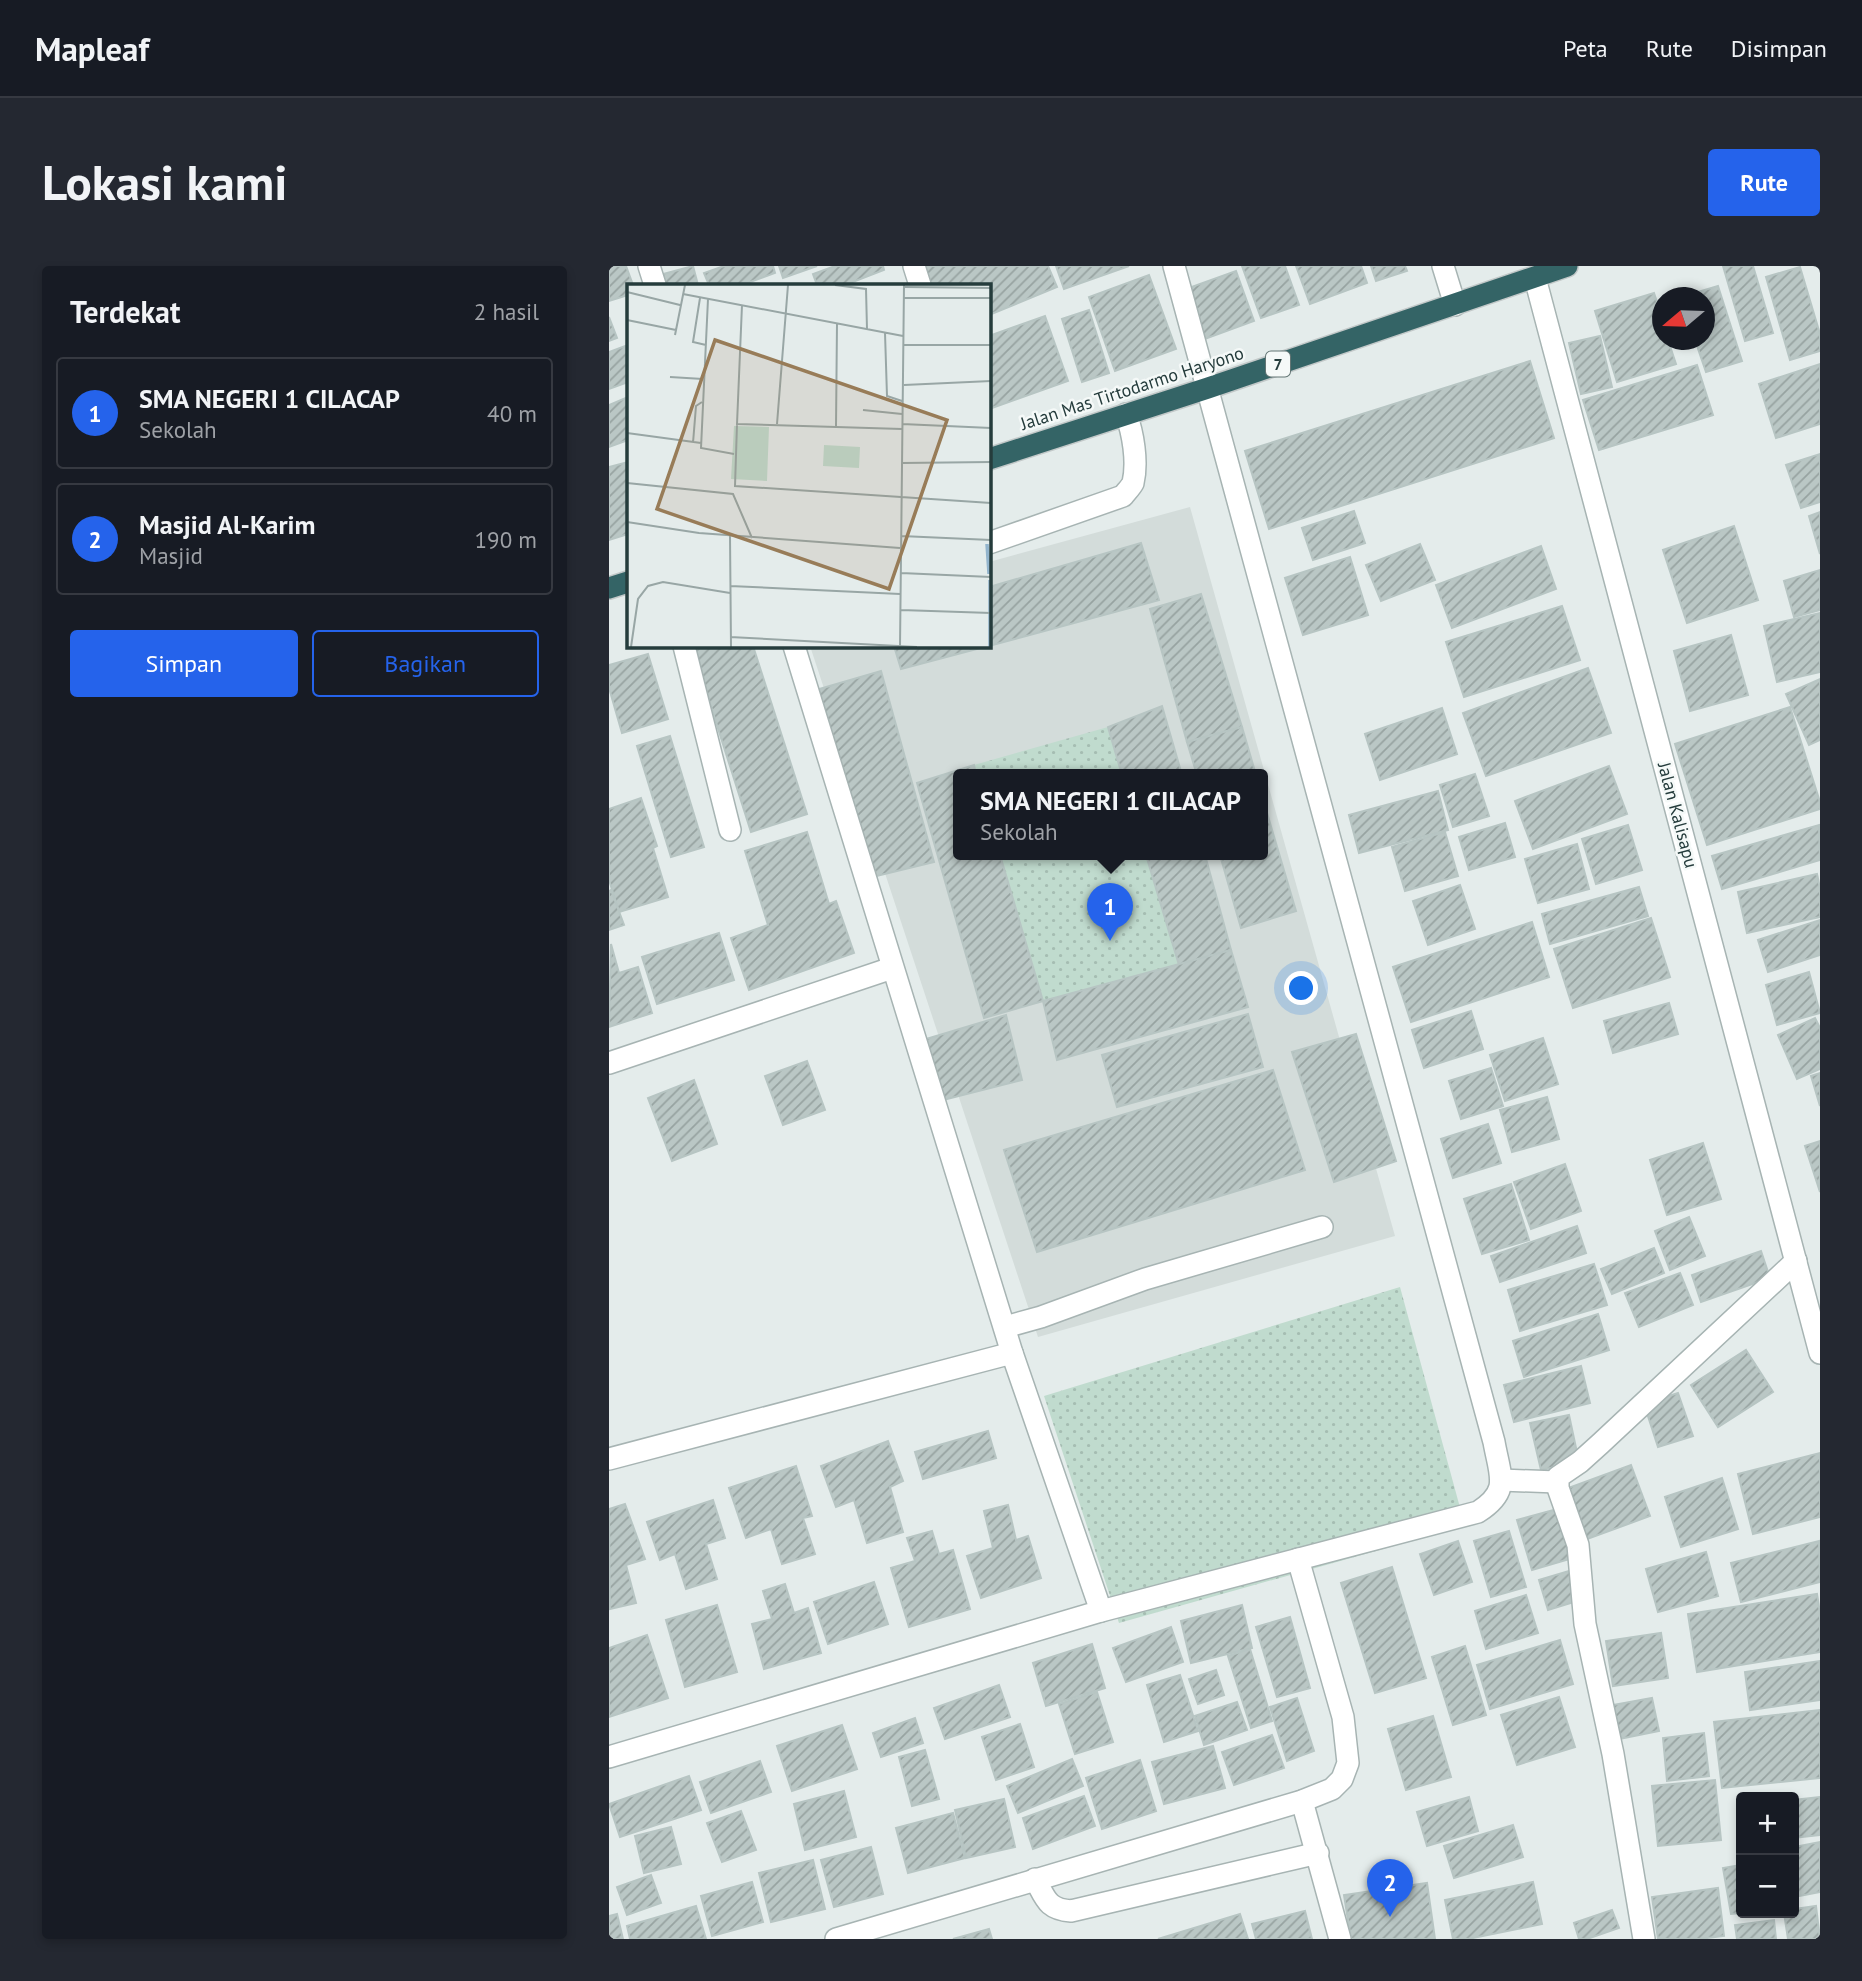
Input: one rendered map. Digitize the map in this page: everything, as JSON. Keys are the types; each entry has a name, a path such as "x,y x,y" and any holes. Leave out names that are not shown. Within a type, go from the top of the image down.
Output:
{"highway":[{"name":"Jalan Mas Tirtodarmo Haryono","path":"991,458 1567,266"},
{"path":"609,588 627,582"}],"street":[{"path":"649,266 655,284"},
{"path":"914,266 920,284"},
{"path":"609,1757 1101,1611 1478,1512 1493,1502 1502,1485 1494,1442 1174,266"},
{"path":"1443,266 1455,305"},
{"name":"Jalan Kalisapu","path":"1535,278 1820,1353"},
{"path":"991,542 1123,496 1132,484 1134,462 1131,428 1126,414"},
{"path":"684,648 730,830"},
{"path":"795,648 1012,1353 1101,1611"},
{"path":"609,1063 892,968"},
{"path":"1005,1327 1041,1317 1145,1279 1322,1227"},
{"path":"1644,1939 1613,1754 1585,1624 1578,1545 1557,1482 1558,1477 1590,1453 1796,1261"},
{"path":"609,1459 1012,1353"},
{"path":"1501,1480 1557,1482"},
{"path":"836,1939 883,1933 1035,1879 1302,1801 1332,1789 1342,1779 1348,1763 1343,1717 1299,1559"},
{"path":"1302,1801 1341,1939"},
{"path":"1035,1879 1049,1903 1058,1910 1072,1911 1318,1853"}],"shaded area":[{"path":"1190,507 1264,769 953,769 953,860 1268,860 1268,784 1395,1236 1038,1337 811,648 991,648 991,561"}],"green space":[{"path":"1108,727 1120,769 975,769 974,765"},
{"path":"1001,860 1148,860 1179,965 1043,1001"},
{"path":"1400,1287 1465,1526 1119,1623 1044,1396"}],"building":[{"path":"609,266 626,266 633,284 627,284 627,295 609,301"},
{"path":"693,266 698,284 659,284 656,276"},
{"path":"724,266 773,266 775,273 745,284 709,284 704,273"},
{"path":"779,266 817,266 783,278"},
{"path":"835,266 883,266 884,270 848,284 817,284 813,274"},
{"path":"924,266 1048,266 1057,287 991,314 991,284 931,284"},
{"path":"1056,266 1129,266 1064,289"},
{"path":"1242,266 1285,266 1299,305 1261,318"},
{"path":"1296,266 1361,266 1367,283 1310,304"},
{"path":"1371,266 1405,266 1407,271 1376,281"},
{"path":"1723,266 1753,266 1773,333 1745,341"},
{"path":"1800,267 1820,334 1820,351 1790,360 1766,277"},
{"path":"1236,271 1254,321 1202,340 1183,290"},
{"path":"1149,275 1176,349 1115,371 1089,297"},
{"path":"1718,286 1742,361 1706,372 1698,350 1715,350 1715,287"},
{"path":"1652,294 1652,350 1671,350 1676,364 1617,382 1595,311"},
{"path":"1089,310 1109,373 1082,382 1062,319"},
{"path":"1045,316 1068,381 991,408 991,335"},
{"path":"609,317 617,338 609,341"},
{"path":"1600,336 1612,387 1581,394 1569,343"},
{"path":"627,345 627,382 609,389 609,352"},
{"path":"1530,361 1554,438 1269,529 1245,451"},
{"path":"1820,364 1820,424 1776,438 1759,384"},
{"path":"1697,365 1713,415 1599,450 1583,400"},
{"path":"627,397 627,440 609,447 609,405"},
{"path":"1820,454 1820,502 1801,508 1786,465"},
{"path":"627,462 627,534 609,540 609,467"},
{"path":"1354,511 1365,543 1313,560 1302,528"},
{"path":"1820,512 1820,554 1809,516"},
{"path":"1734,526 1758,600 1687,623 1663,550"},
{"path":"1141,543 1159,600 991,645 991,586"},
{"path":"1420,544 1435,580 1381,601 1366,565"},
{"path":"1541,546 1556,589 1452,628 1436,585"},
{"path":"1350,557 1368,615 1303,635 1285,578"},
{"path":"1820,570 1820,610 1794,617 1784,581"},
{"path":"1201,594 1242,727 1187,742 1150,609"},
{"path":"1562,606 1580,660 1464,697 1446,642"},
{"path":"1820,613 1820,672 1777,682 1764,626"},
{"path":"1731,635 1748,695 1690,711 1674,651"},
{"path":"754,648 807,814 751,832 693,650"},
{"path":"895,648 980,648 901,669"},
{"path":"648,654 668,719 622,733 609,688 609,665"},
{"path":"1588,668 1611,733 1486,776 1463,713"},
{"path":"881,671 934,862 868,878 816,690"},
{"path":"1820,679 1820,740 1809,745 1786,694"},
{"path":"1162,706 1180,769 1120,769 1108,727"},
{"path":"1790,707 1820,809 1707,845 1675,744"},
{"path":"1442,708 1457,754 1380,780 1365,734"},
{"path":"1242,727 1254,769 1195,769 1187,742"},
{"path":"670,736 704,847 671,857 637,746"},
{"path":"1609,766 1627,814 1533,849 1515,801"},
{"path":"953,772 953,860 1001,860 1043,1001 984,1018 917,783"},
{"path":"1475,774 1489,816 1453,827 1440,785"},
{"path":"1438,791 1448,830 1359,853 1349,815"},
{"path":"641,798 657,846 653,848 668,897 619,912 609,880 609,809"},
{"path":"1268,816 1296,911 1241,928 1221,860 1268,860"},
{"path":"1505,823 1515,857 1469,870 1459,837"},
{"path":"1628,825 1642,870 1596,884 1582,839"},
{"path":"1819,825 1820,860 1722,889 1712,856"},
{"path":"807,832 829,904 836,901 854,953 749,990 731,938 768,925 745,851"},
{"path":"1445,832 1458,876 1405,891 1392,847"},
{"path":"1577,844 1589,889 1538,903 1525,859"},
{"path":"1148,860 1206,860 1231,950 1179,965"},
{"path":"1817,874 1820,917 1747,933 1738,892"},
{"path":"1460,885 1475,929 1428,945 1413,901"},
{"path":"1639,887 1648,916 1550,944 1542,914"},
{"path":"611,890 624,925 609,930 609,891"},
{"path":"1651,918 1670,977 1573,1008 1554,949"},
{"path":"1820,920 1820,955 1768,972 1758,940"},
{"path":"1532,922 1549,977 1411,1022 1393,967"},
{"path":"719,933 734,980 657,1004 642,957"},
{"path":"611,944 619,973 638,967 652,1013 609,1027"},
{"path":"1231,950 1248,1007 1057,1060 1043,1001"},
{"path":"1809,972 1820,1013 1777,1025 1766,985"},
{"path":"1669,1003 1678,1034 1613,1053 1604,1021"},
{"path":"1471,1011 1483,1049 1424,1068 1412,1030"},
{"path":"1248,1014 1263,1067 1117,1107 1102,1055"},
{"path":"1006,1015 1022,1080 939,1101 923,1040"},
{"path":"1815,1018 1820,1028 1820,1069 1797,1079 1778,1035"},
{"path":"1356,1034 1396,1161 1334,1182 1292,1052"},
{"path":"1543,1038 1558,1084 1505,1101 1490,1055"},
{"path":"807,1061 825,1110 783,1125 765,1076"},
{"path":"1491,1068 1503,1106 1461,1119 1449,1081"},
{"path":"1273,1070 1305,1170 1037,1252 1004,1150"},
{"path":"1820,1073 1820,1106 1811,1076"},
{"path":"694,1080 717,1144 672,1161 648,1098"},
{"path":"1547,1097 1559,1139 1512,1152 1500,1110"},
{"path":"1488,1124 1501,1163 1453,1178 1441,1139"},
{"path":"1820,1141 1820,1192 1805,1146"},
{"path":"1703,1143 1721,1199 1667,1215 1650,1160"},
{"path":"1565,1164 1581,1211 1531,1229 1514,1182"},
{"path":"1511,1184 1529,1240 1482,1254 1464,1199"},
{"path":"1689,1217 1705,1256 1670,1270 1655,1231"},
{"path":"1577,1226 1586,1253 1500,1282 1491,1256"},
{"path":"1654,1248 1664,1273 1612,1294 1601,1269"},
{"path":"1761,1251 1770,1278 1701,1302 1692,1275"},
{"path":"1594,1264 1607,1305 1520,1331 1508,1290"},
{"path":"1680,1273 1693,1305 1639,1327 1625,1293"},
{"path":"1598,1314 1609,1350 1524,1377 1513,1341"},
{"path":"1746,1350 1773,1392 1718,1427 1691,1385"},
{"path":"1581,1366 1590,1403 1514,1422 1504,1385"},
{"path":"1678,1393 1693,1436 1658,1447 1644,1404"},
{"path":"1569,1415 1579,1462 1541,1470 1530,1423"},
{"path":"988,1431 996,1458 923,1479 915,1452"},
{"path":"888,1441 903,1481 890,1487 903,1532 867,1543 854,1500 836,1507 821,1466"},
{"path":"1820,1453 1820,1517 1753,1534 1738,1474"},
{"path":"1631,1465 1650,1516 1579,1542 1560,1491"},
{"path":"796,1466 812,1516 803,1518 815,1554 782,1564 771,1529 746,1538 729,1488"},
{"path":"1722,1478 1738,1529 1681,1547 1665,1497"},
{"path":"713,1500 725,1538 706,1544 717,1579 686,1589 675,1554 660,1560 647,1522"},
{"path":"625,1504 645,1559 626,1565 636,1603 610,1609 609,1509"},
{"path":"1008,1505 1016,1540 1028,1536 1041,1578 981,1598 967,1556 993,1548 984,1511"},
{"path":"1561,1508 1576,1557 1532,1570 1517,1520"},
{"path":"932,1531 939,1554 953,1550 970,1609 909,1627 891,1568 915,1561 907,1538"},
{"path":"1509,1531 1526,1587 1491,1597 1474,1541"},
{"path":"1458,1541 1472,1582 1434,1595 1420,1554"},
{"path":"1819,1541 1820,1582 1741,1602 1731,1563"},
{"path":"1706,1552 1718,1596 1658,1612 1646,1569"},
{"path":"1392,1567 1426,1678 1375,1693 1341,1583"},
{"path":"1569,1571 1577,1601 1548,1610 1539,1580"},
{"path":"874,1582 888,1624 828,1644 814,1602"},
{"path":"785,1584 794,1613 808,1608 821,1653 764,1669 752,1624 772,1619 763,1591"},
{"path":"1817,1594 1820,1652 1697,1672 1688,1614"},
{"path":"1526,1595 1538,1633 1486,1649 1475,1611"},
{"path":"717,1605 737,1672 685,1687 666,1620"},
{"path":"1242,1605 1252,1648 1191,1663 1181,1621"},
{"path":"1290,1617 1310,1688 1277,1697 1256,1627"},
{"path":"1171,1627 1183,1662 1126,1682 1113,1648"},
{"path":"1661,1633 1668,1678 1613,1686 1606,1641"},
{"path":"647,1635 668,1698 609,1717 609,1648"},
{"path":"1560,1640 1573,1684 1490,1709 1477,1665"},
{"path":"1092,1644 1105,1688 1046,1706 1033,1663"},
{"path":"1465,1646 1486,1715 1453,1725 1432,1657"},
{"path":"1250,1649 1272,1721 1251,1728 1228,1656"},
{"path":"1820,1661 1820,1700 1750,1710 1745,1672"},
{"path":"1216,1670 1224,1695 1198,1704 1189,1679"},
{"path":"1180,1675 1198,1731 1164,1742 1147,1685"},
{"path":"999,1685 1010,1717 945,1739 934,1708"},
{"path":"1097,1692 1113,1742 1075,1754 1059,1704"},
{"path":"1559,1697 1575,1747 1517,1765 1501,1715"},
{"path":"1297,1698 1314,1751 1287,1761 1270,1707"},
{"path":"1652,1698 1659,1731 1619,1739 1613,1705"},
{"path":"1237,1702 1247,1730 1204,1745 1195,1716"},
{"path":"1820,1710 1820,1778 1722,1788 1714,1722"},
{"path":"1433,1716 1451,1777 1406,1790 1388,1729"},
{"path":"915,1718 923,1743 881,1757 873,1733"},
{"path":"1020,1724 1034,1767 996,1780 982,1737"},
{"path":"842,1725 857,1769 792,1791 777,1746"},
{"path":"1704,1733 1709,1776 1667,1781 1663,1738"},
{"path":"1272,1735 1284,1768 1234,1785 1222,1752"},
{"path":"1213,1746 1225,1788 1164,1804 1152,1762"},
{"path":"925,1750 939,1799 912,1806 899,1757"},
{"path":"1072,1759 1083,1786 1018,1813 1007,1786"},
{"path":"1140,1760 1156,1811 1102,1829 1086,1778"},
{"path":"760,1761 771,1792 711,1813 700,1782"},
{"path":"689,1776 701,1810 620,1837 609,1804"},
{"path":"1715,1780 1721,1840 1658,1846 1652,1786"},
{"path":"844,1791 856,1837 805,1850 794,1804"},
{"path":"1084,1796 1095,1826 1033,1849 1023,1818"},
{"path":"1469,1797 1478,1831 1427,1846 1417,1812"},
{"path":"1820,1797 1820,1835 1799,1837 1799,1799"},
{"path":"1004,1799 1015,1847 966,1858 955,1810"},
{"path":"741,1811 756,1850 722,1862 707,1823"},
{"path":"953,1813 965,1858 908,1873 896,1828"},
{"path":"1513,1825 1523,1857 1454,1878 1444,1846"},
{"path":"671,1827 681,1864 644,1873 635,1836"},
{"path":"1820,1842 1820,1892 1799,1896 1799,1846"},
{"path":"871,1847 883,1894 834,1907 821,1860"},
{"path":"813,1860 825,1909 771,1922 759,1873"},
{"path":"1736,1866 1736,1914 1731,1914 1723,1868"},
{"path":"651,1875 661,1903 627,1915 617,1887"},
{"path":"752,1882 763,1922 712,1936 701,1896"},
{"path":"1533,1882 1542,1924 1468,1939 1453,1939 1445,1900"},
{"path":"1427,1883 1435,1939 1351,1939 1344,1895"},
{"path":"1718,1888 1724,1936 1658,1939 1652,1897"},
{"path":"696,1906 706,1939 630,1939 627,1926"},
{"path":"1816,1906 1820,1939 1788,1939 1785,1918 1799,1918 1799,1908"},
{"path":"1612,1910 1619,1928 1587,1939 1579,1939 1574,1923"},
{"path":"1305,1911 1312,1939 1256,1939 1252,1924"},
{"path":"617,1914 623,1939 609,1939 609,1916"},
{"path":"1240,1914 1248,1939 1158,1939"},
{"path":"1774,1920 1776,1939 1737,1939 1735,1925"},
{"path":"989,1929 992,1939 953,1939"}],"place":[{"name":"SMA NEGERI 1 CILACAP","path":"1110,941"},
{"name":"Masjid Al-Karim","path":"1390,1917"}]}
